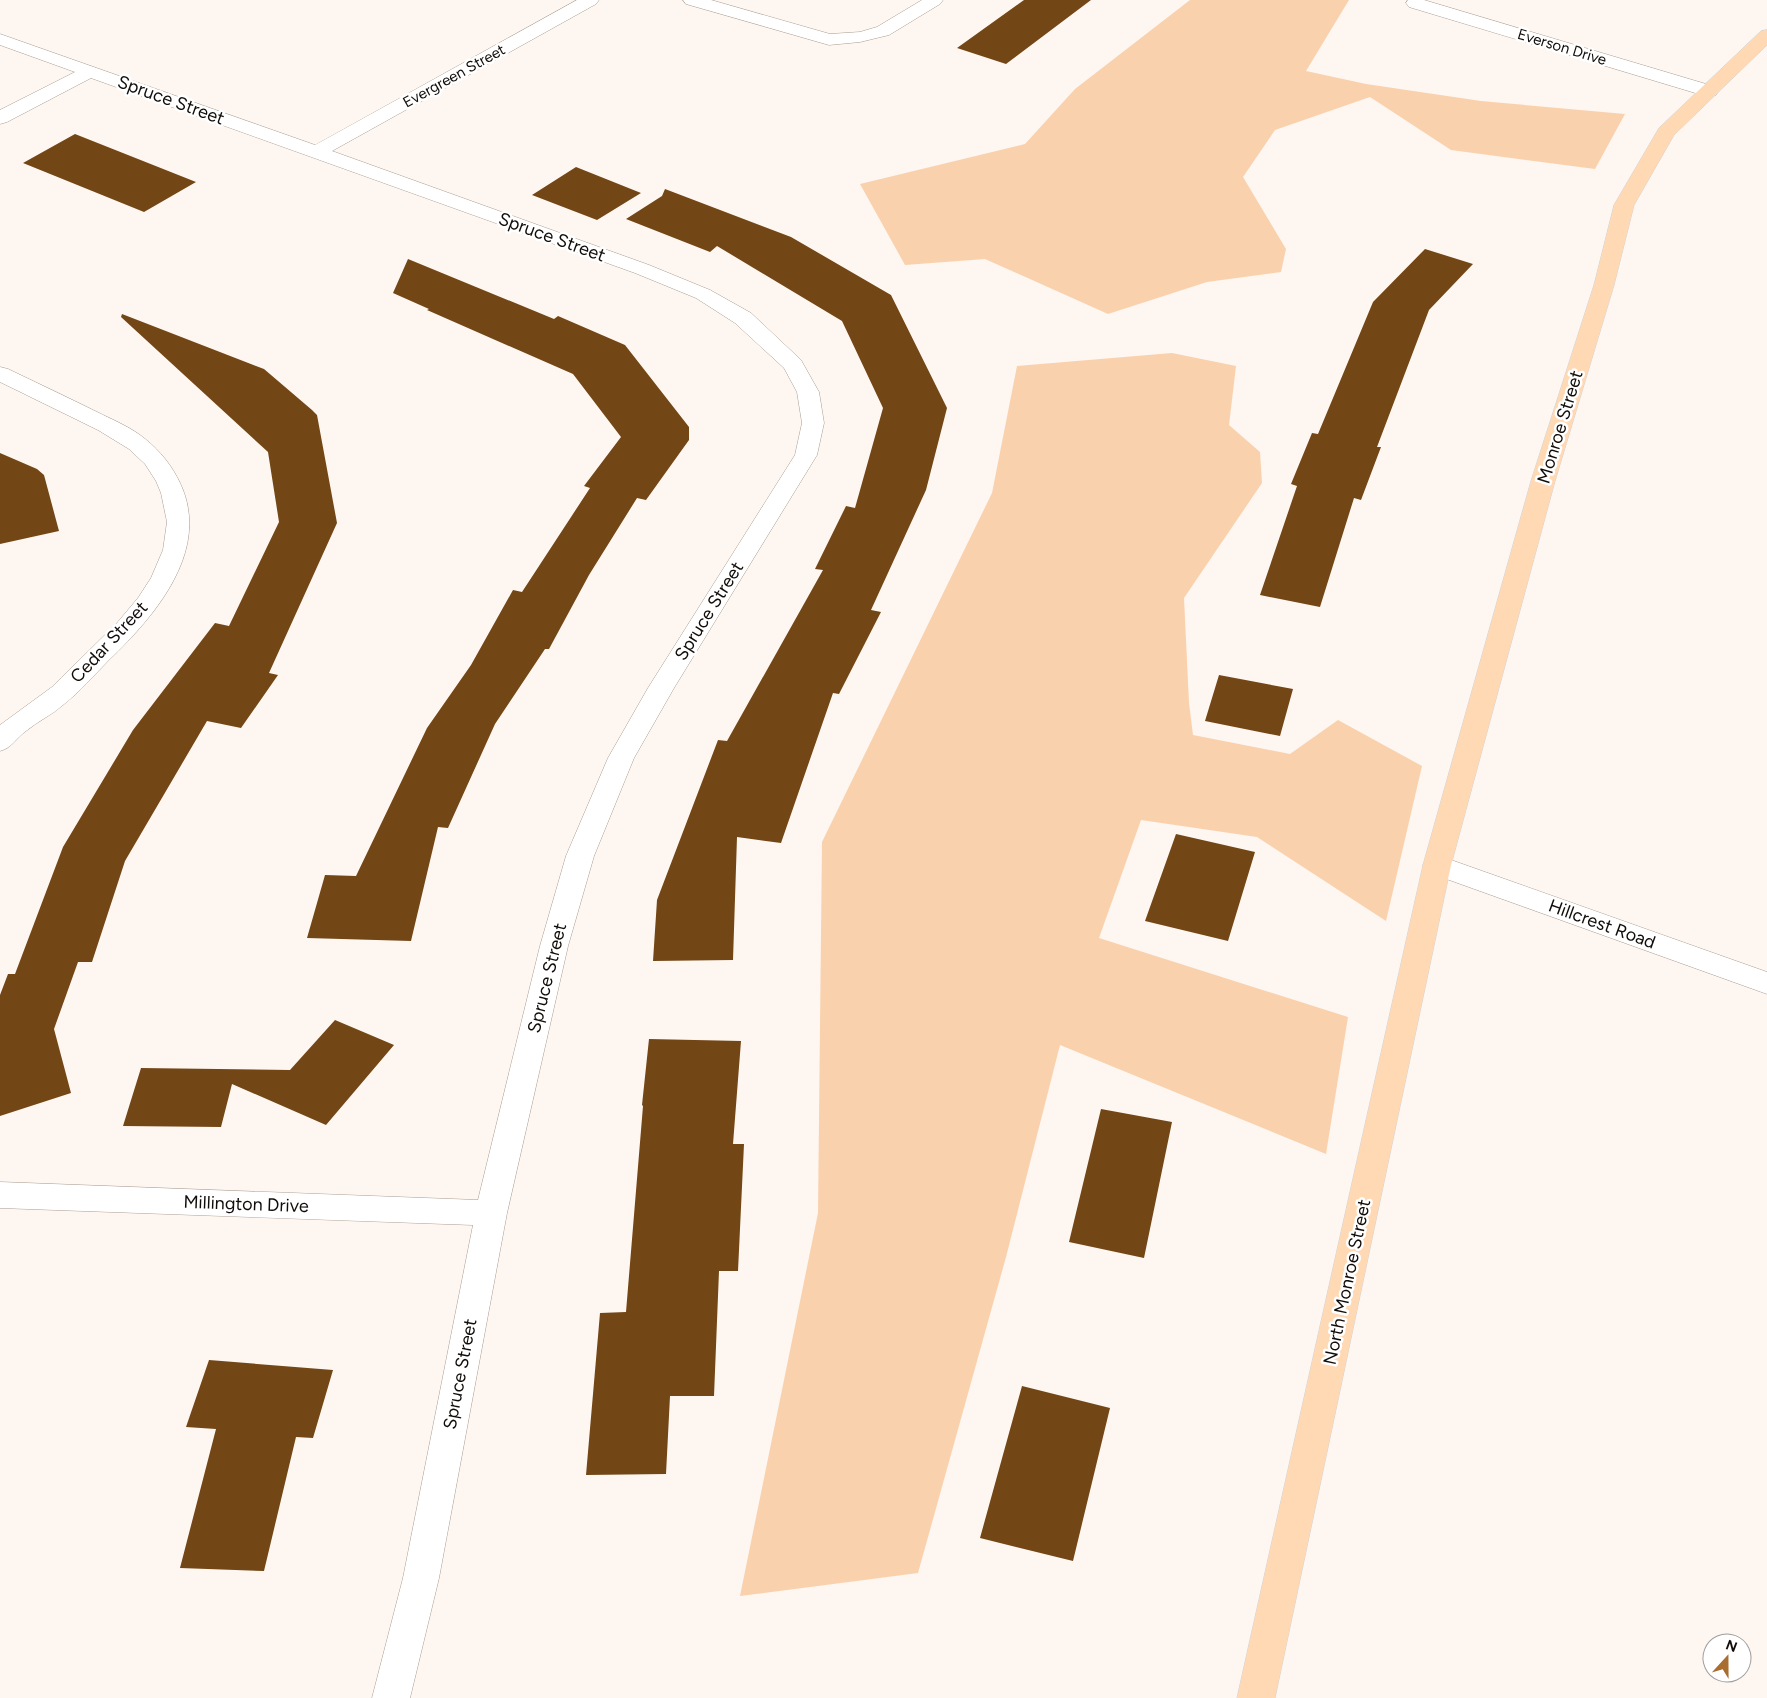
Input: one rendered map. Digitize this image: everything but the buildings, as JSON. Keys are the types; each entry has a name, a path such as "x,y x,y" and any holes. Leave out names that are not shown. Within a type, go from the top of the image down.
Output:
{"main road":[{"name":"Monroe Street","path":"1438,865 1543,481 1604,286 1624,205 1666,132 1767,35"},
{"name":"North Monroe Street","path":"1256,1698 1438,865"}],"street":[{"name":"Evergreen Street","path":"317,152 590,0"},
{"path":"692,0 829,40 860,37 883,30 934,0"},
{"name":"Everson Drive","path":"1415,3 1709,91"},
{"name":"Spruce Street","path":"0,39 642,270 702,294 743,318 767,339 793,365 808,392 813,423 806,455 621,758 580,856 554,946 491,1213 421,1578 391,1698"},
{"path":"0,118 91,71"},
{"name":"Cedar Street","path":"0,374 118,431 144,449 165,474 177,504 178,538 166,575 144,608 50,703 2,735"},
{"name":"Hillcrest Road","path":"1438,865 1767,982"},
{"name":"Millington Drive","path":"0,1195 491,1213"}],"shaded area":[{"path":"1190,0 1349,0 1306,71 1366,84 1481,101 1625,114 1595,169 1451,150 1370,97 1275,130 1243,177 1286,249 1281,272 1207,282 1108,314 985,259 905,265 860,184 1025,144 1075,89"},
{"path":"1172,353 1236,366 1229,425 1260,452 1262,483 1184,598 1189,703 1193,735 1290,754 1338,720 1422,766 1386,921 1257,837 1141,820 1099,938 1348,1017 1326,1154 1060,1045 1006,1257 918,1573 740,1596 818,1213 822,842 992,493 1017,366"}]}
